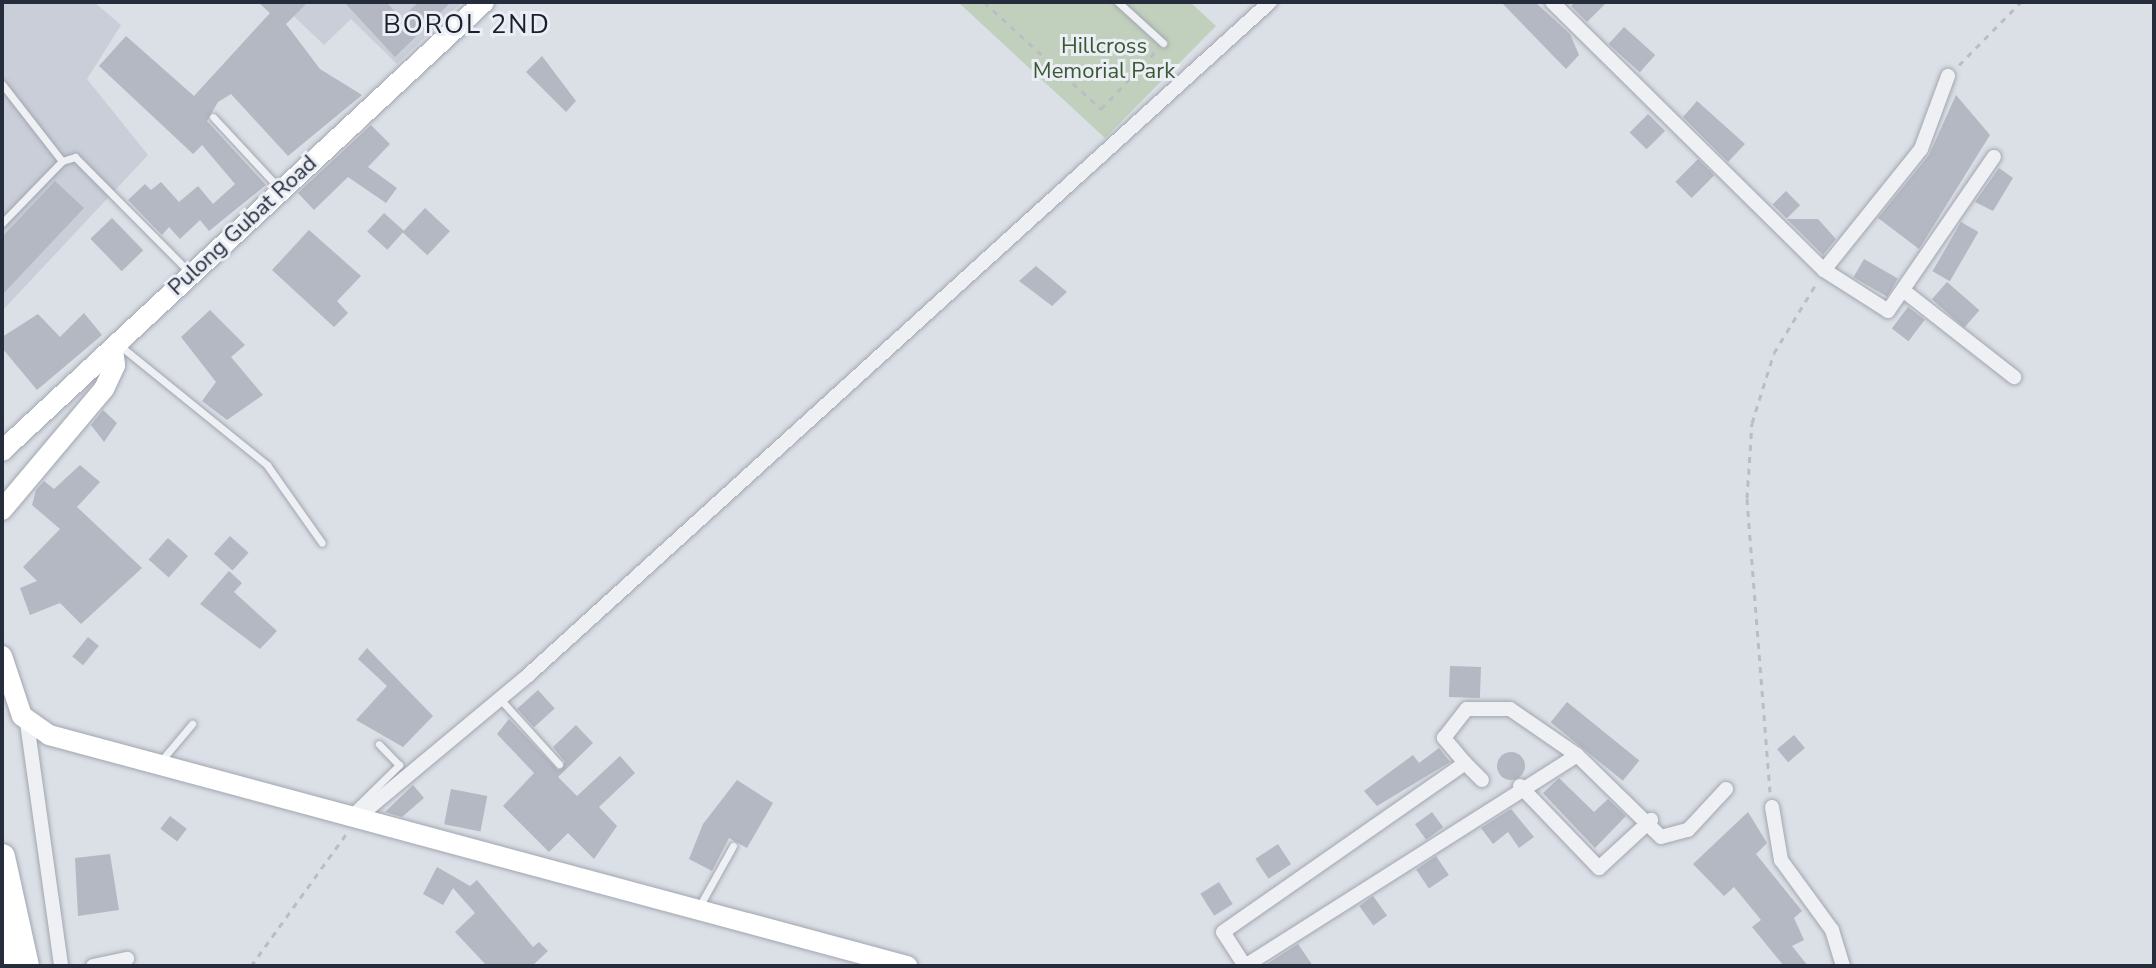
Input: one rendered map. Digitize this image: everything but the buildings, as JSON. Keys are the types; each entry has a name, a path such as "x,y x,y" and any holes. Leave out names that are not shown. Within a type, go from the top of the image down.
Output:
{"highway":[{"path":"2,857 26,966"},
{"path":"2,938 7,966"}],"street":[{"name":"Pulong Gubat Road","path":"2,451 484,2"},
{"path":"354,816 500,699 1270,2"},
{"path":"1552,2 1824,270 1888,311 1994,157"},
{"path":"1824,270 1921,149 1948,76"},
{"path":"1904,291 2014,377"},
{"path":"2,510 110,381 115,346"},
{"path":"2,656 27,723 61,966"},
{"path":"1482,780 1444,738 1467,709 1510,709 1577,755 1651,820 1661,837 1677,836 1726,789"},
{"path":"27,723 158,765 907,966"},
{"path":"1465,763 1223,932 1245,966 1520,786 1577,755"},
{"path":"1520,786 1599,868 1651,820"},
{"path":"1772,807 1781,860 1832,930 1843,966"},
{"path":"93,966 127,959"}],"lane":[{"path":"1118,2 1163,43"},
{"path":"2,84 62,161"},
{"path":"213,117 282,191"},
{"path":"2,223 62,161 75,157 190,273"},
{"path":"115,346 267,465 322,543"},
{"path":"500,699 559,764"},
{"path":"158,765 192,724"},
{"path":"354,816 398,767 379,744"},
{"path":"697,911 733,846"}],"path":[{"path":"984,2 1101,109 1163,43"},
{"path":"1948,76 2021,2"},
{"path":"1772,807 1747,498 1752,423 1774,353 1824,270"},
{"path":"251,966 354,816"}],"shaded area":[{"path":"2,2 94,2 121,25 87,79 148,155 2,311"},
{"path":"462,2 397,64 351,19 324,45 281,4"}],"green space":[{"name":"Hillcross Memorial Park","path":"958,2 1190,2 1216,26 1105,138"}],"district":[{"name":"BOROL 2ND","path":"467,25"}]}
